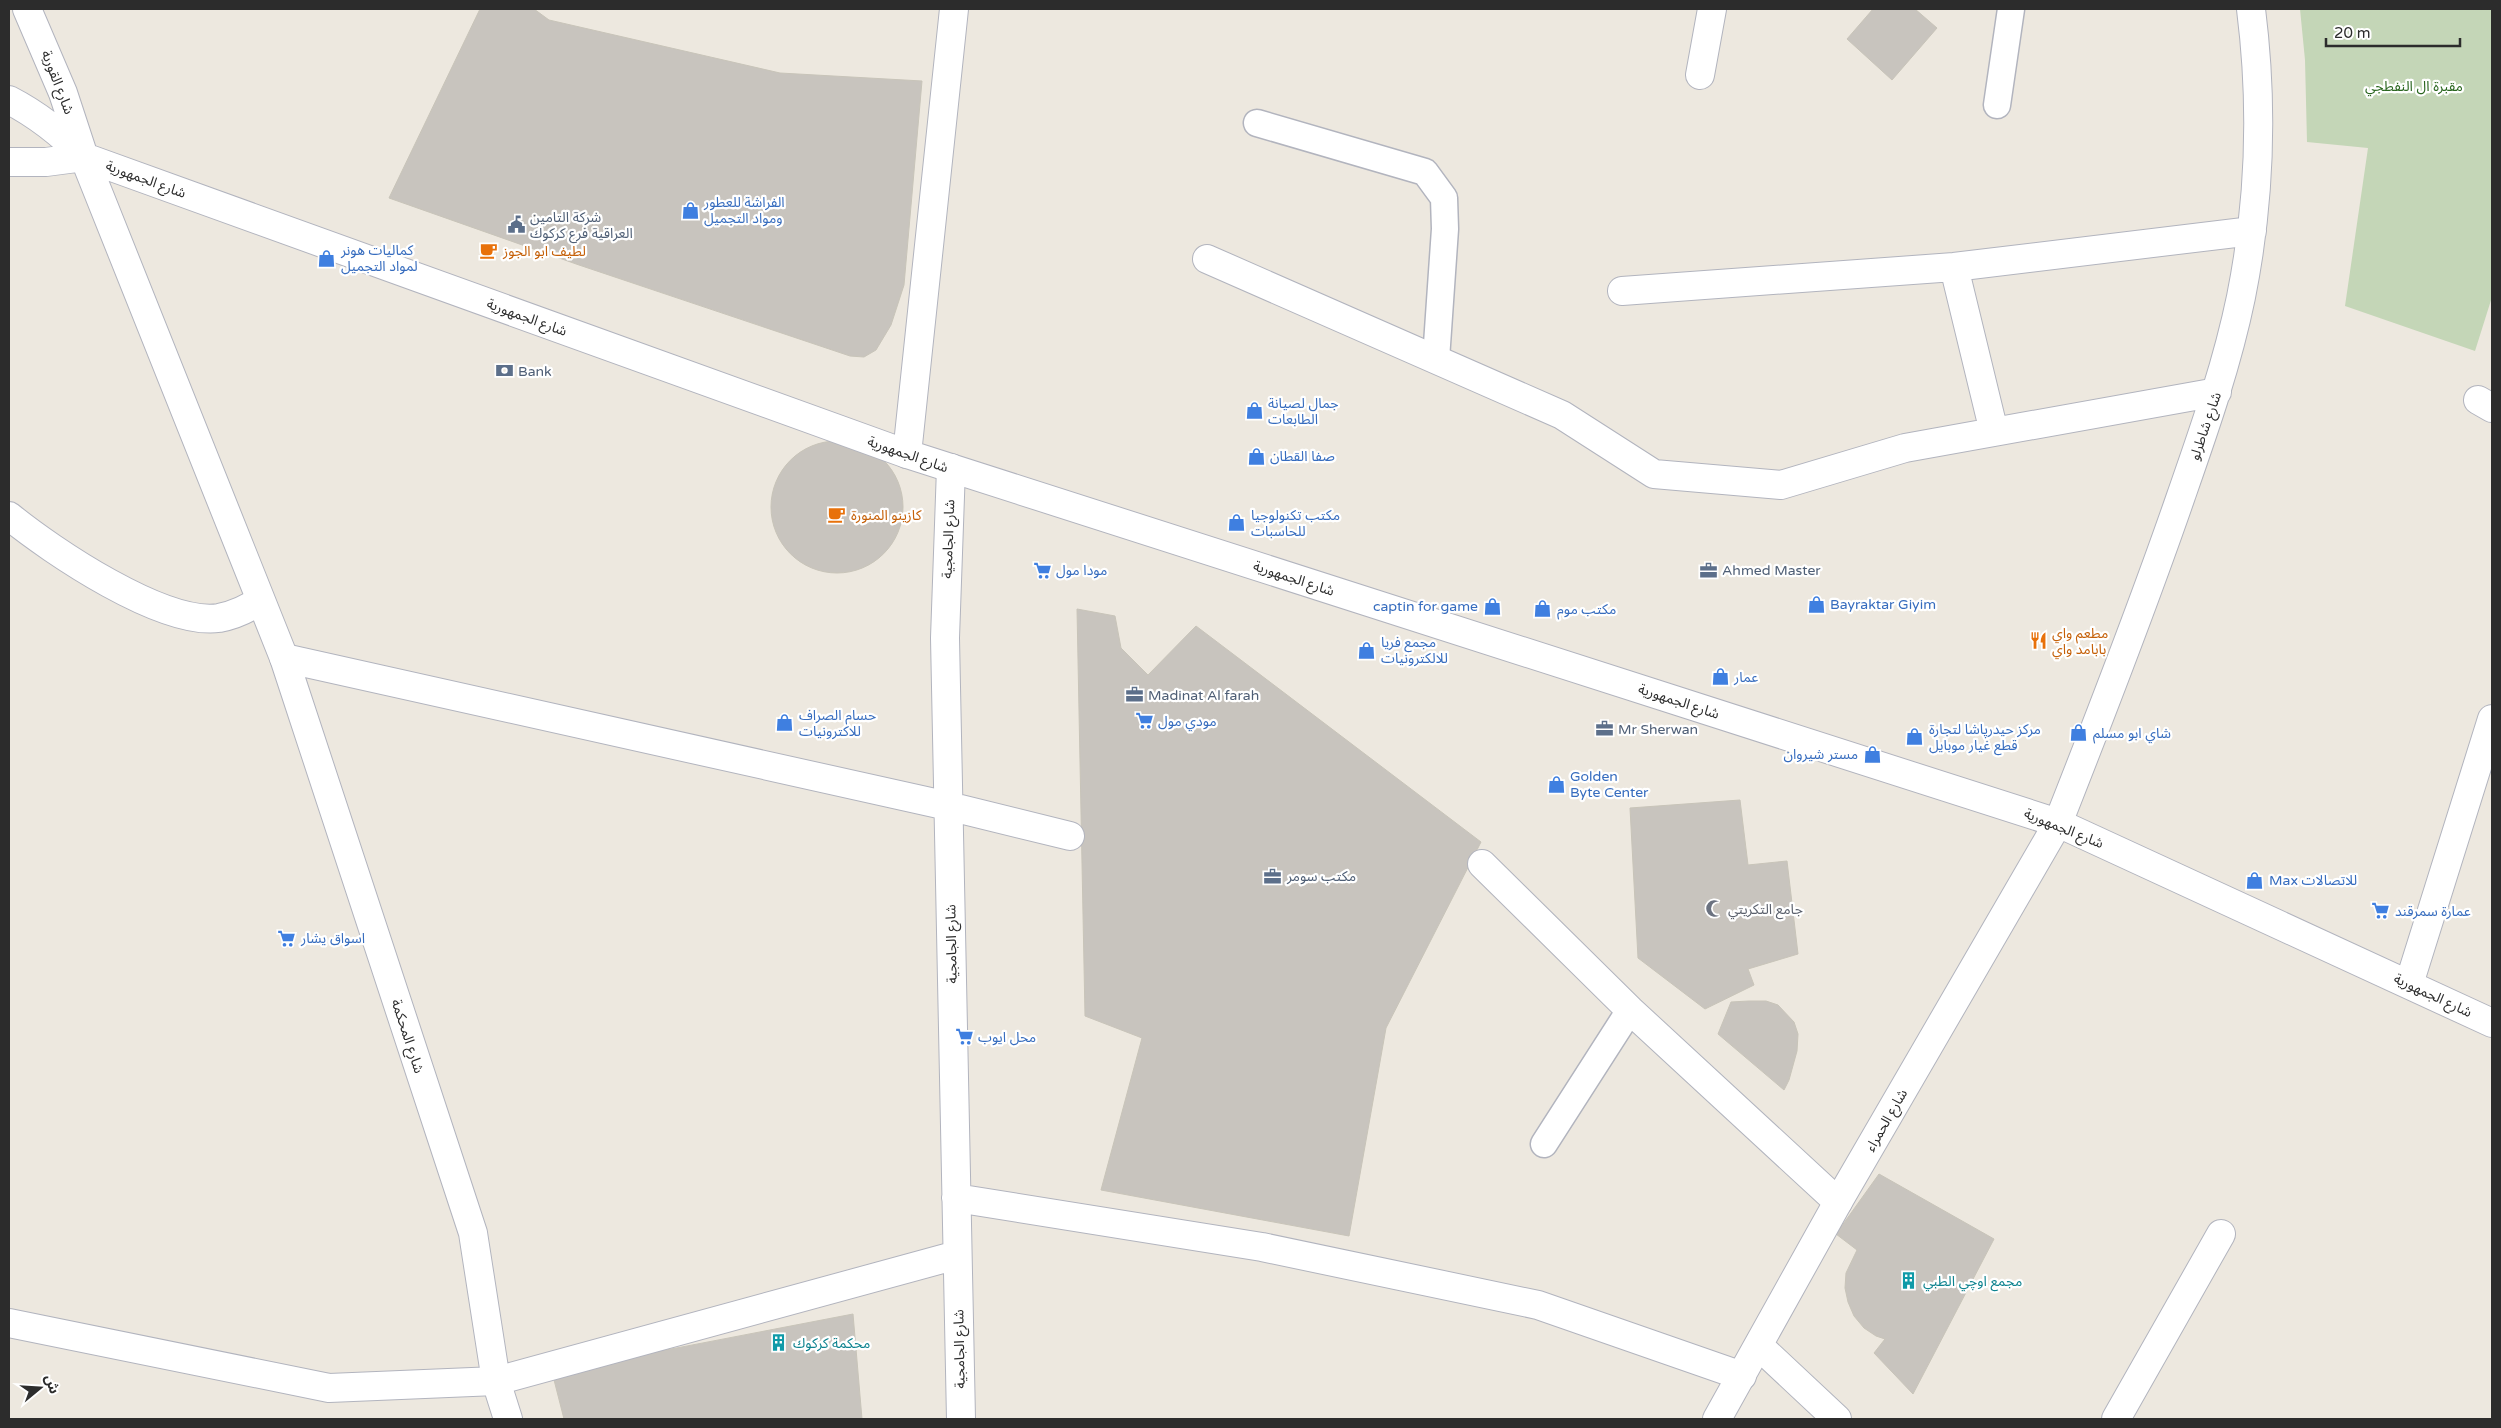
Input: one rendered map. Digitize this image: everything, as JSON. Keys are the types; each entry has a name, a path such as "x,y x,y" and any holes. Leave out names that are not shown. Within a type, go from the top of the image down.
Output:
{"street":[{"name":"شارع القورية","path":"27,9 63,93 84,156 260,600"},
{"path":"907,454 954,9"},
{"path":"1700,76 1712,9"},
{"name":"شارع شاطرلو","path":"2058,822 2140,615 2217,392 2241,297 2252,231 2258,165 2259,104 2251,9"},
{"name":"شارع الجمهورية","path":"9,100 37,115 62,134 84,156 907,454 2058,822 2492,1023"},
{"name":"شارع الجمهورية","path":"9,162 46,162 84,156"},
{"path":"1622,291 1954,267 2252,231"},
{"path":"1207,259 1562,415 1654,474 1781,485 1905,448 2217,392"},
{"path":"1954,267 1994,432"},
{"name":"شارع الجامجية","path":"951,468 945,638 961,1419"},
{"path":"9,516 79,564 159,607 187,616 218,618 248,609 260,600"},
{"name":"شارع المحكمة","path":"260,600 284,658 473,1233 496,1382 508,1419"},
{"path":"284,658 948,806 1070,836"},
{"path":"2409,984 2492,719"},
{"name":"شارع الحمراء","path":"1717,1419 1838,1202 2058,822"},
{"path":"1482,864 1630,1010 1838,1202"},
{"path":"956,1198 1262,1247 1538,1305 1742,1376"},
{"path":"2116,1419 2221,1234"},
{"path":"9,1323 329,1388 496,1382 957,1254"},
{"path":"1758,1346 1837,1419"}],"lane":[{"path":"1996,105 2011,9"},
{"path":"1257,123 1425,172 1444,198 1445,229 1436,359"},
{"path":"1544,1144 1630,1010"}],"green space":[{"name":"مقبرة ال النفطجي","path":"2300,9 2492,9 2492,297 2475,351 2345,306 2368,148 2307,142 2305,60"}],"building":[{"path":"480,9 534,9 549,20 780,73 922,81 904,285 891,325 876,350 864,357 850,356 579,265 389,198"},
{"path":"1873,9 1915,9 1937,28 1892,80 1847,39"},
{"name":"كازينو المنورة","path":"837,441 850,442 862,446 884,460 898,482 902,494 902,520 898,532 884,554 862,568 850,572 837,573 824,572 812,568 790,554 776,532 772,520 771,507 772,494 776,482 790,460 812,446 824,442"},
{"path":"1077,609 1115,616 1121,648 1148,675 1196,626 1481,842 1386,1028 1349,1236 1101,1190 1142,1038 1085,1016"},
{"name":"جامع التكريتي","path":"1740,800 1748,865 1787,861 1798,954 1748,969 1754,985 1705,1009 1638,958 1630,808"},
{"path":"1766,1001 1778,1005 1794,1022 1798,1034 1797,1051 1789,1080 1784,1090 1718,1034 1731,1002"},
{"name":"مجمع اوچي الطبي","path":"1879,1174 1994,1239 1913,1394 1874,1353 1885,1339 1876,1336 1864,1328 1854,1316 1845,1288 1846,1273 1857,1250 1836,1234"},
{"name":"محكمة كركوك","path":"853,1314 862,1419 564,1419 552,1372"}],"place":[{"name":"الفراشة للعطور ومواد التجميل","path":"690,210"},
{"name":"شركة التامين العراقية فرع كركوك","path":"516,225"},
{"name":"لطيف ابو الجوز","path":"489,251"},
{"name":"كماليات هونر لمواد التجميل","path":"327,258"},
{"name":"Bank","path":"504,371"},
{"name":"جمال لصيانة الطابعات","path":"1254,411"},
{"name":"صفا القطان","path":"1256,456"},
{"name":"كازينو المنورة","path":"837,515"},
{"name":"مكتب تكنولوجيا للحاسبات","path":"1237,523"},
{"name":"مودا مول","path":"1042,570"},
{"name":"Ahmed Master","path":"1708,570"},
{"name":"Bayraktar Giyim","path":"1816,604"},
{"name":"captin for game","path":"1492,606"},
{"name":"مكتب موم","path":"1543,609"},
{"name":"مطعم واي بابامد واي","path":"2038,641"},
{"name":"مجمع فريا للالكترونيات","path":"1367,650"},
{"name":"عمار","path":"1720,677"},
{"name":"Madinat Al farah","path":"1134,695"},
{"name":"مودي مول","path":"1144,721"},
{"name":"حسام الصراف للاكترونيات","path":"785,723"},
{"name":"Mr Sherwan","path":"1604,729"},
{"name":"شاي ابو مسلم","path":"2079,733"},
{"name":"مركز حيدرپاشا لتجارة قطع غيار موبايل","path":"1915,737"},
{"name":"مستر شيروان","path":"1872,754"},
{"name":"Golden Byte Center","path":"1556,784"},
{"name":"مكتب سومر","path":"1273,876"},
{"name":"Max للاتصالات","path":"2255,880"},
{"name":"جامع التكريتي","path":"1714,909"},
{"name":"عمارة سمرقند","path":"2381,911"},
{"name":"اسواق يشار","path":"287,938"},
{"name":"محل ايوب","path":"964,1037"},
{"name":"مجمع اوچي الطبي","path":"1909,1281"},
{"name":"محكمة كركوك","path":"779,1343"}]}
